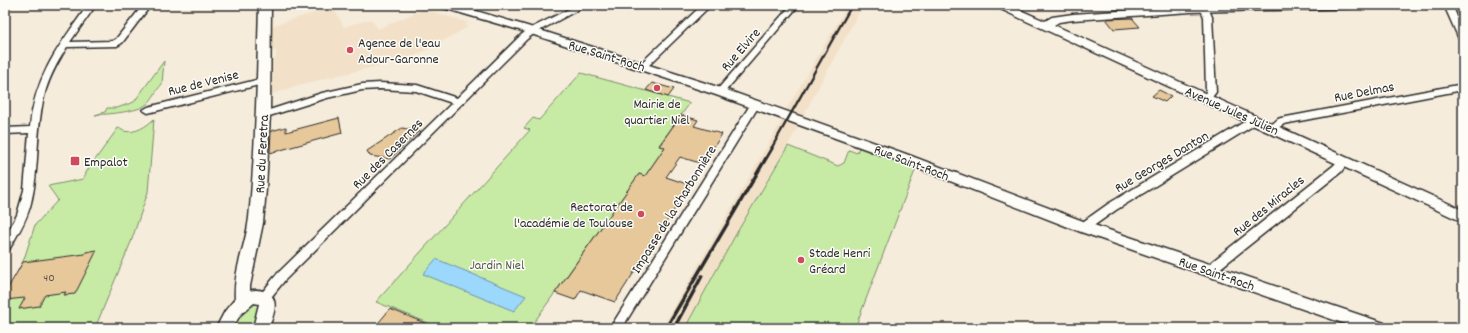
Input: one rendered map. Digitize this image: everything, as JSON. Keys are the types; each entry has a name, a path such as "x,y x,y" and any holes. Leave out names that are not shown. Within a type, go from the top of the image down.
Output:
{"street":[{"path":"5,247 18,223 26,203 30,185 34,130 43,85 64,45 92,5"},
{"path":"64,45 114,44 119,41 147,5"},
{"name":"Rue du Feretra","path":"243,301 242,286 256,223 264,115 265,5"},
{"name":"Rue Saint-Roch","path":"444,5 643,66 755,104 901,157 1086,228 1378,328"},
{"name":"Rue des Casernes","path":"264,298 281,277 532,31 583,5"},
{"path":"643,66 707,5"},
{"name":"Rue Elvire","path":"720,92 795,5"},
{"name":"Avenue Jules Julien","path":"1000,5 1254,119 1463,216"},
{"path":"1046,25 1054,20 1062,18 1204,7 1351,5"},
{"path":"1448,5 1463,39"},
{"path":"1204,7 1208,17 1211,89 1211,92 1206,98"},
{"name":"Rue de Venise","path":"148,110 264,81"},
{"path":"264,115 325,95 356,88 380,86 417,88 458,102"},
{"name":"Rue Delmas","path":"1273,128 1282,121 1463,87"},
{"name":"Impasse de la Charbonnière","path":"616,328 755,104"},
{"name":"Rue Georges Danton","path":"1086,228 1088,224 1112,207 1248,125 1254,119"},
{"path":"5,131 34,130"},
{"name":"Rue des Miracles","path":"1211,272 1213,267 1337,169 1344,161"},
{"path":"224,328 233,310 243,301 258,296 267,301 268,306 261,328"}],"shaded area":[{"path":"848,5 863,5 803,116 798,115 794,124 799,126 736,234 685,328 662,328 782,120 784,121 789,112 786,110"},
{"name":"Agence de l'eau Adour-Garonne","path":"333,7 344,27 371,19 378,29 424,9 473,24 468,23 465,25 468,27 414,57 299,85 272,94 271,59 276,58 276,51 270,50 271,26"}],"green space":[{"path":"164,61 162,84 147,104 143,107 130,111 95,115 105,112 107,108 117,108 134,102"},
{"name":"Jardin Niel","path":"581,73 690,103 659,145 665,147 645,176 639,174 530,328 441,328 376,302 530,130 524,128 533,118 539,120"},
{"path":"154,119 148,192 131,242 95,328 5,328 5,297 24,259 35,225 58,200 48,186 83,179 87,171 118,128 128,132 136,130 144,127"},
{"name":"Stade Henri Gréard","path":"788,146 838,166 844,163 849,150 857,153 859,147 916,168 855,328 685,328 736,234"},
{"path":"249,303 259,303 257,328 228,328"}],"water":[{"path":"436,259 526,296 514,311 423,274"}],"building":[{"path":"1132,18 1140,27 1114,29 1106,19"},
{"path":"652,83 674,89 668,97 646,90"},
{"path":"1159,90 1171,96 1165,102 1152,96"},
{"name":"Rectorat de l'académie de Toulouse","path":"681,115 698,120 694,126 722,134 703,164 680,157 666,177 690,185 615,302 581,290 575,300 555,293 639,174 645,176 665,147 659,146"},
{"path":"339,118 342,133 270,153 271,131 286,127 286,132"},
{"path":"402,128 419,131 390,159 370,156 367,151"},
{"path":"97,250 75,294 64,295 66,292 45,295 39,306 19,309 25,298 5,300 5,293 23,262 85,254 86,252"},
{"path":"390,309 437,328 374,328"}],"railway":[{"path":"771,149 852,5"},
{"path":"666,328 772,148"},
{"path":"674,328 702,276"}],"place":[{"name":"Agence de l'eau Adour-Garonne","path":"350,50"},
{"name":"Mairie de quartier Niel","path":"657,88"},
{"name":"Empalot","path":"75,161"},
{"name":"Rectorat de l'académie de Toulouse","path":"641,214"},
{"name":"Stade Henri Gréard","path":"801,260"}]}
